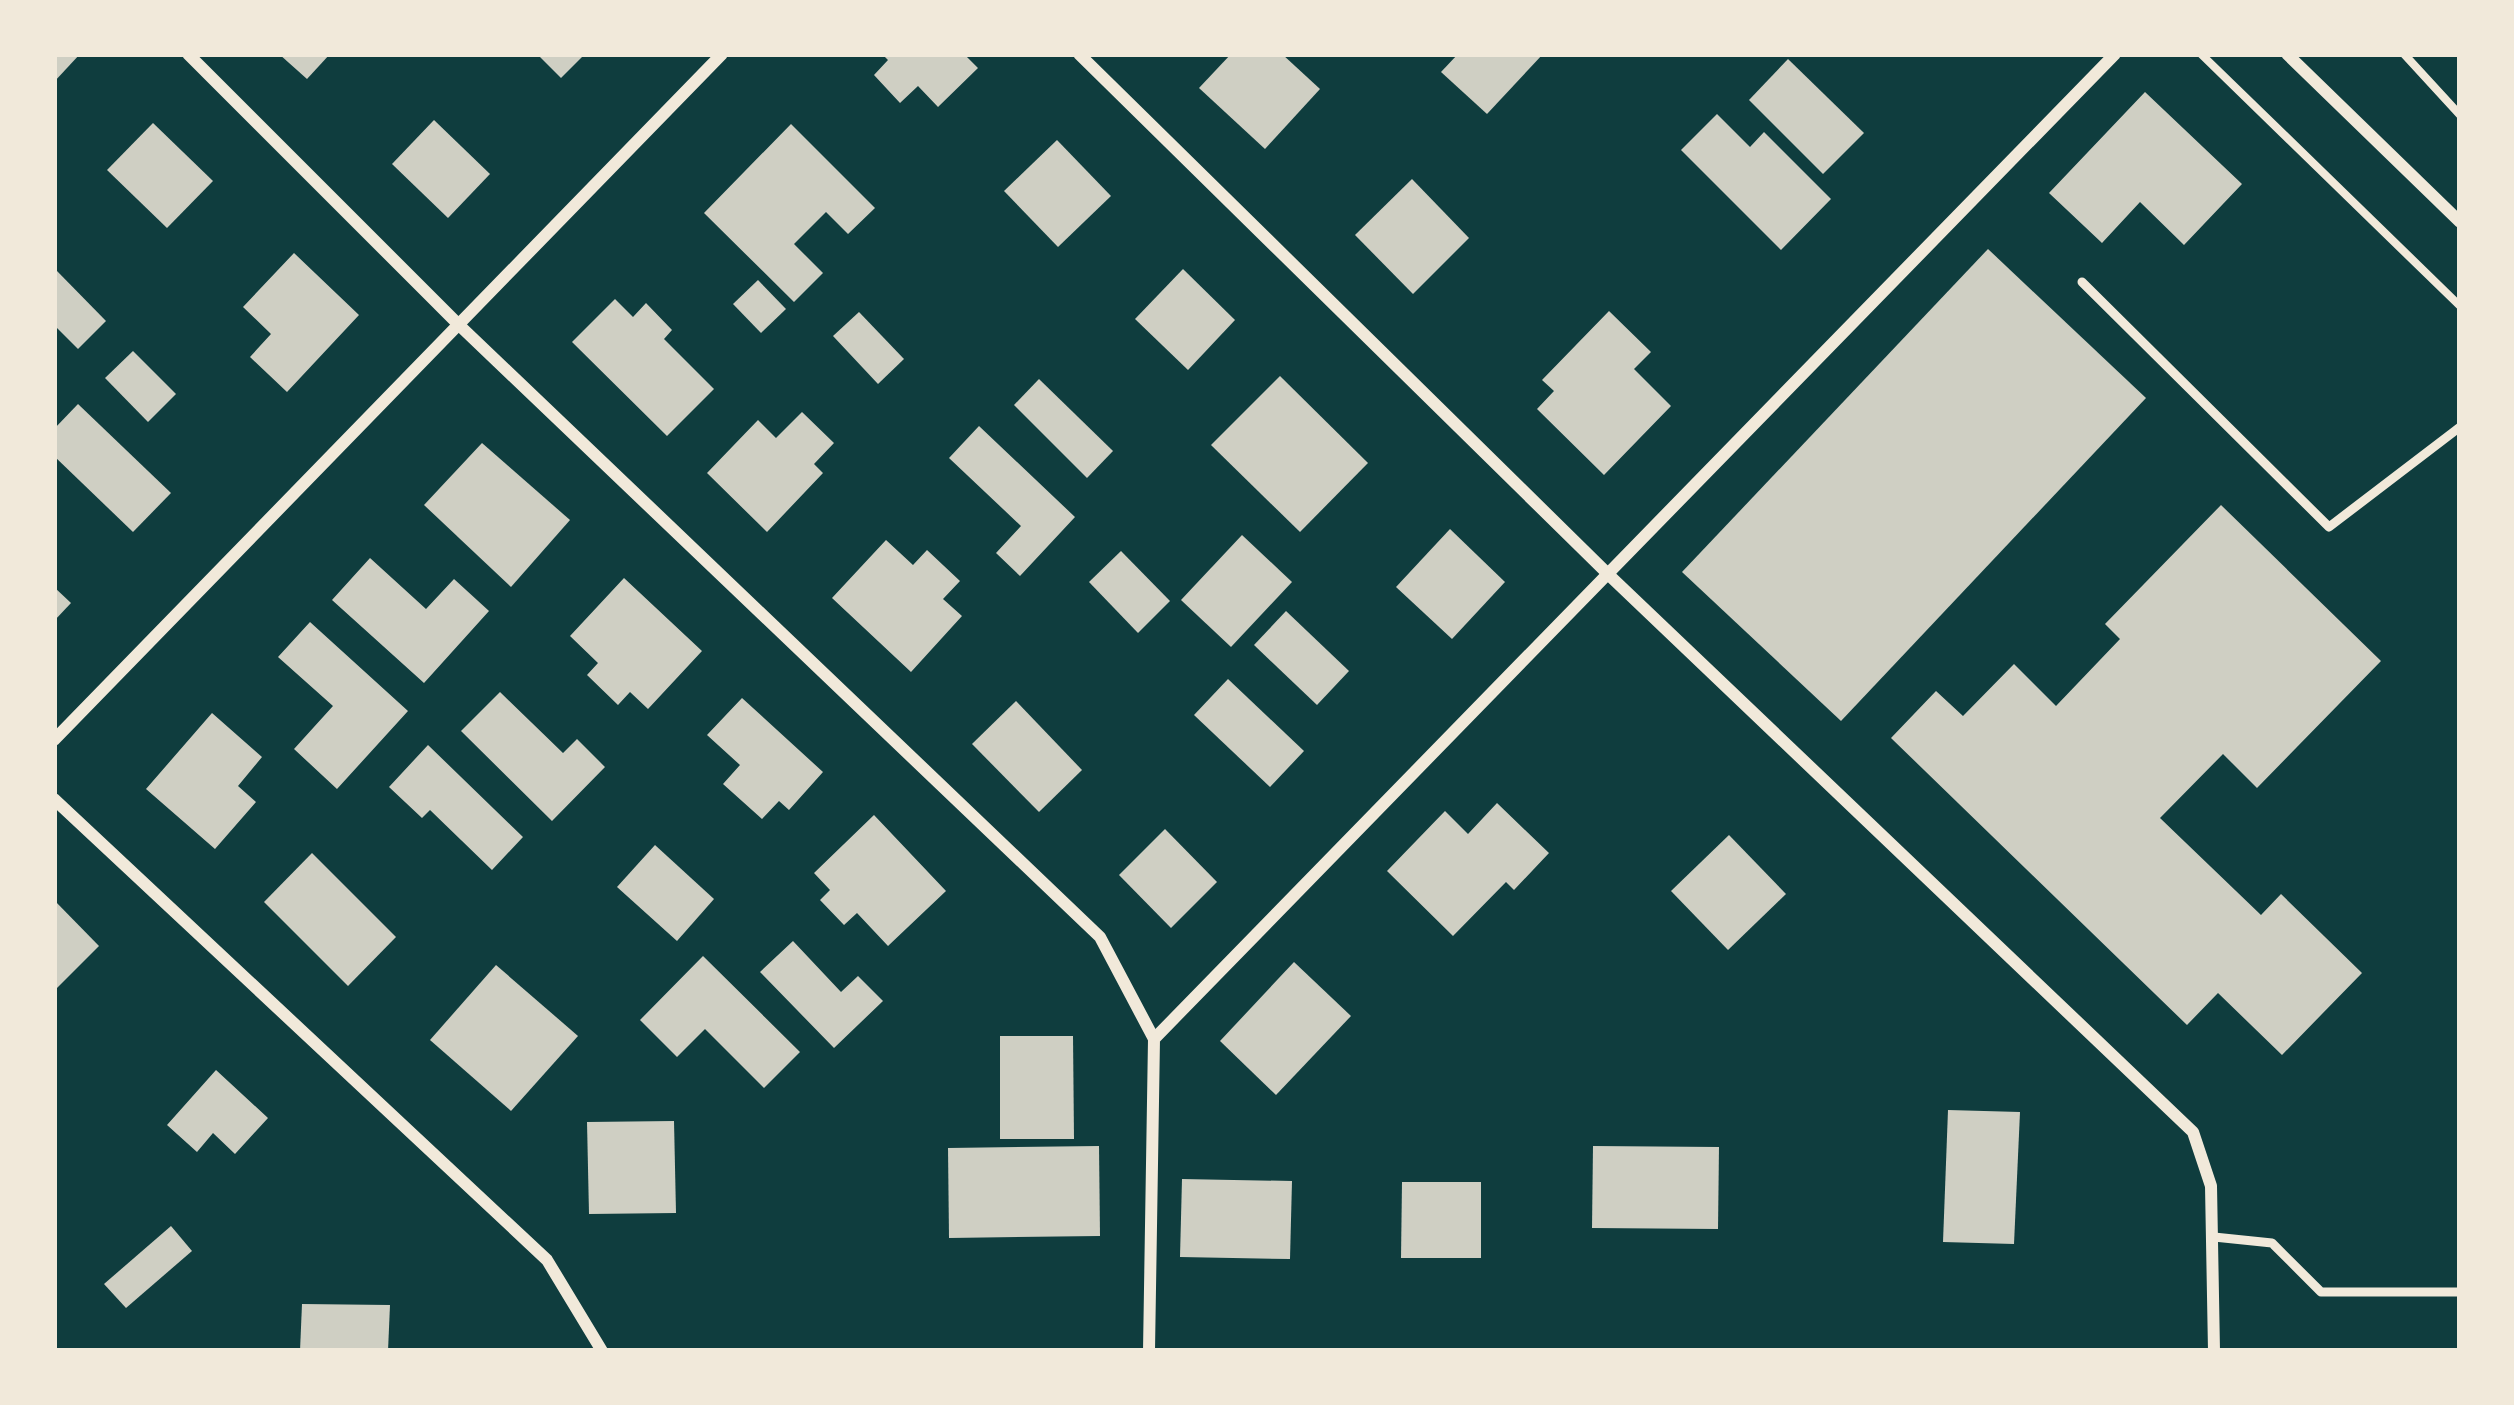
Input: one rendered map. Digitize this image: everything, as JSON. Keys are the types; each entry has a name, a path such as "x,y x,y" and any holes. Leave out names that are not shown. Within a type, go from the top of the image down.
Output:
{"street":[{"path":"188,54 459,325 1100,937 1154,1039 1148,1351"},
{"path":"54,740 722,54"},
{"path":"1079,54 1611,577 2193,1132 2211,1186 2214,1351"},
{"path":"1154,1039 1611,577 2116,54"},
{"path":"2287,54 2460,222"},
{"path":"54,800 547,1260 602,1351"}],"lane":[{"path":"2082,282 2329,527 2460,428"},
{"path":"2215,1237 2272,1243 2321,1292 2460,1292"}],"path":[{"path":"2404,54 2460,115"},
{"path":"2208,56 2460,306"}],"building":[{"path":"54,54 80,54 54,82"},
{"path":"279,54 330,54 307,79"},
{"path":"537,54 585,54 561,78"},
{"path":"882,54 964,54 978,68 938,107 918,86 900,103 874,75 888,60"},
{"path":"1231,54 1282,54 1320,89 1265,149 1199,88"},
{"path":"1458,54 1543,54 1487,114 1441,72"},
{"path":"1788,59 1864,133 1823,174 1749,100"},
{"path":"2145,92 2242,184 2184,245 2140,202 2102,243 2049,193"},
{"path":"1717,114 1750,147 1764,132 1831,199 1781,250 1681,150"},
{"path":"434,120 490,174 448,218 392,164"},
{"path":"153,123 213,181 167,228 107,170"},
{"path":"791,124 875,208 848,234 826,212 794,244 823,273 794,302 704,213"},
{"path":"1057,140 1111,196 1058,247 1004,191"},
{"path":"1412,179 1469,238 1413,294 1355,235"},
{"path":"1988,249 2146,398 1841,721 1682,572"},
{"path":"294,253 359,315 287,392 250,357 271,334 243,307"},
{"path":"1183,269 1235,320 1188,370 1135,319"},
{"path":"57,271 106,321 78,349 54,325"},
{"path":"758,280 786,309 761,333 733,304"},
{"path":"615,299 633,317 646,303 672,330 664,339 714,389 667,436 572,342"},
{"path":"1609,311 1651,352 1634,369 1671,406 1604,475 1537,409 1554,391 1542,380"},
{"path":"859,312 904,359 878,384 833,336"},
{"path":"133,351 176,394 148,422 105,378"},
{"path":"1280,376 1368,463 1300,532 1211,445"},
{"path":"1039,379 1113,451 1087,478 1014,405"},
{"path":"78,404 171,493 133,532 54,456 54,429"},
{"path":"802,412 834,443 814,464 823,473 767,532 707,473 758,420 776,438"},
{"path":"979,426 1075,517 1020,576 996,553 1021,526 949,458"},
{"path":"482,443 570,520 511,587 424,505"},
{"path":"2221,505 2381,661 2257,788 2223,754 2160,818 2261,915 2281,894 2362,973 2282,1055 2218,993 2187,1025 1891,738 1936,691 1963,716 2014,664 2056,706 2120,639 2105,624"},
{"path":"1450,529 1505,582 1452,639 1396,587"},
{"path":"1242,535 1292,582 1231,647 1181,600"},
{"path":"886,540 913,565 927,550 960,581 943,599 962,616 911,672 832,598"},
{"path":"1121,551 1170,601 1138,633 1089,582"},
{"path":"370,558 426,609 454,579 489,611 424,683 332,600"},
{"path":"624,578 702,651 648,709 630,692 618,705 587,675 598,663 570,636"},
{"path":"54,587 71,603 54,621"},
{"path":"1286,611 1349,671 1317,705 1254,645"},
{"path":"310,622 408,711 337,789 294,749 333,706 278,657"},
{"path":"1228,679 1304,751 1270,787 1194,715"},
{"path":"500,692 563,753 577,739 605,767 552,821 461,731"},
{"path":"742,698 823,772 789,810 779,801 762,819 723,784 740,765 707,735"},
{"path":"1016,701 1082,770 1039,812 972,744"},
{"path":"212,713 262,757 238,786 256,802 215,849 146,789"},
{"path":"428,745 523,837 492,870 430,810 422,818 389,787"},
{"path":"1497,803 1549,853 1514,890 1506,882 1453,936 1387,871 1445,811 1468,834"},
{"path":"874,815 946,891 888,946 857,913 844,925 820,900 830,890 814,873"},
{"path":"1165,829 1217,882 1171,928 1119,875"},
{"path":"1729,835 1786,894 1728,950 1671,891"},
{"path":"655,845 714,899 677,941 617,887"},
{"path":"312,853 396,937 348,986 264,902"},
{"path":"54,900 99,946 54,991"},
{"path":"793,941 841,992 858,976 883,1001 834,1048 760,972"},
{"path":"703,956 800,1052 764,1088 705,1029 677,1057 640,1020"},
{"path":"1294,962 1351,1016 1276,1095 1220,1041"},
{"path":"496,965 578,1036 511,1111 430,1040"},
{"path":"1000,1036 1073,1036 1074,1139 1000,1139"},
{"path":"216,1070 268,1118 235,1154 213,1133 197,1152 167,1125"},
{"path":"1948,1110 2020,1112 2014,1244 1943,1242"},
{"path":"674,1121 676,1213 589,1214 587,1122"},
{"path":"1099,1146 1100,1236 949,1238 948,1148"},
{"path":"1593,1146 1719,1147 1718,1229 1592,1228"},
{"path":"1182,1179 1292,1181 1290,1259 1180,1257"},
{"path":"1402,1182 1481,1182 1481,1258 1401,1258"},
{"path":"171,1226 192,1251 126,1308 104,1284"},
{"path":"302,1304 390,1305 388,1351 300,1351"}]}
